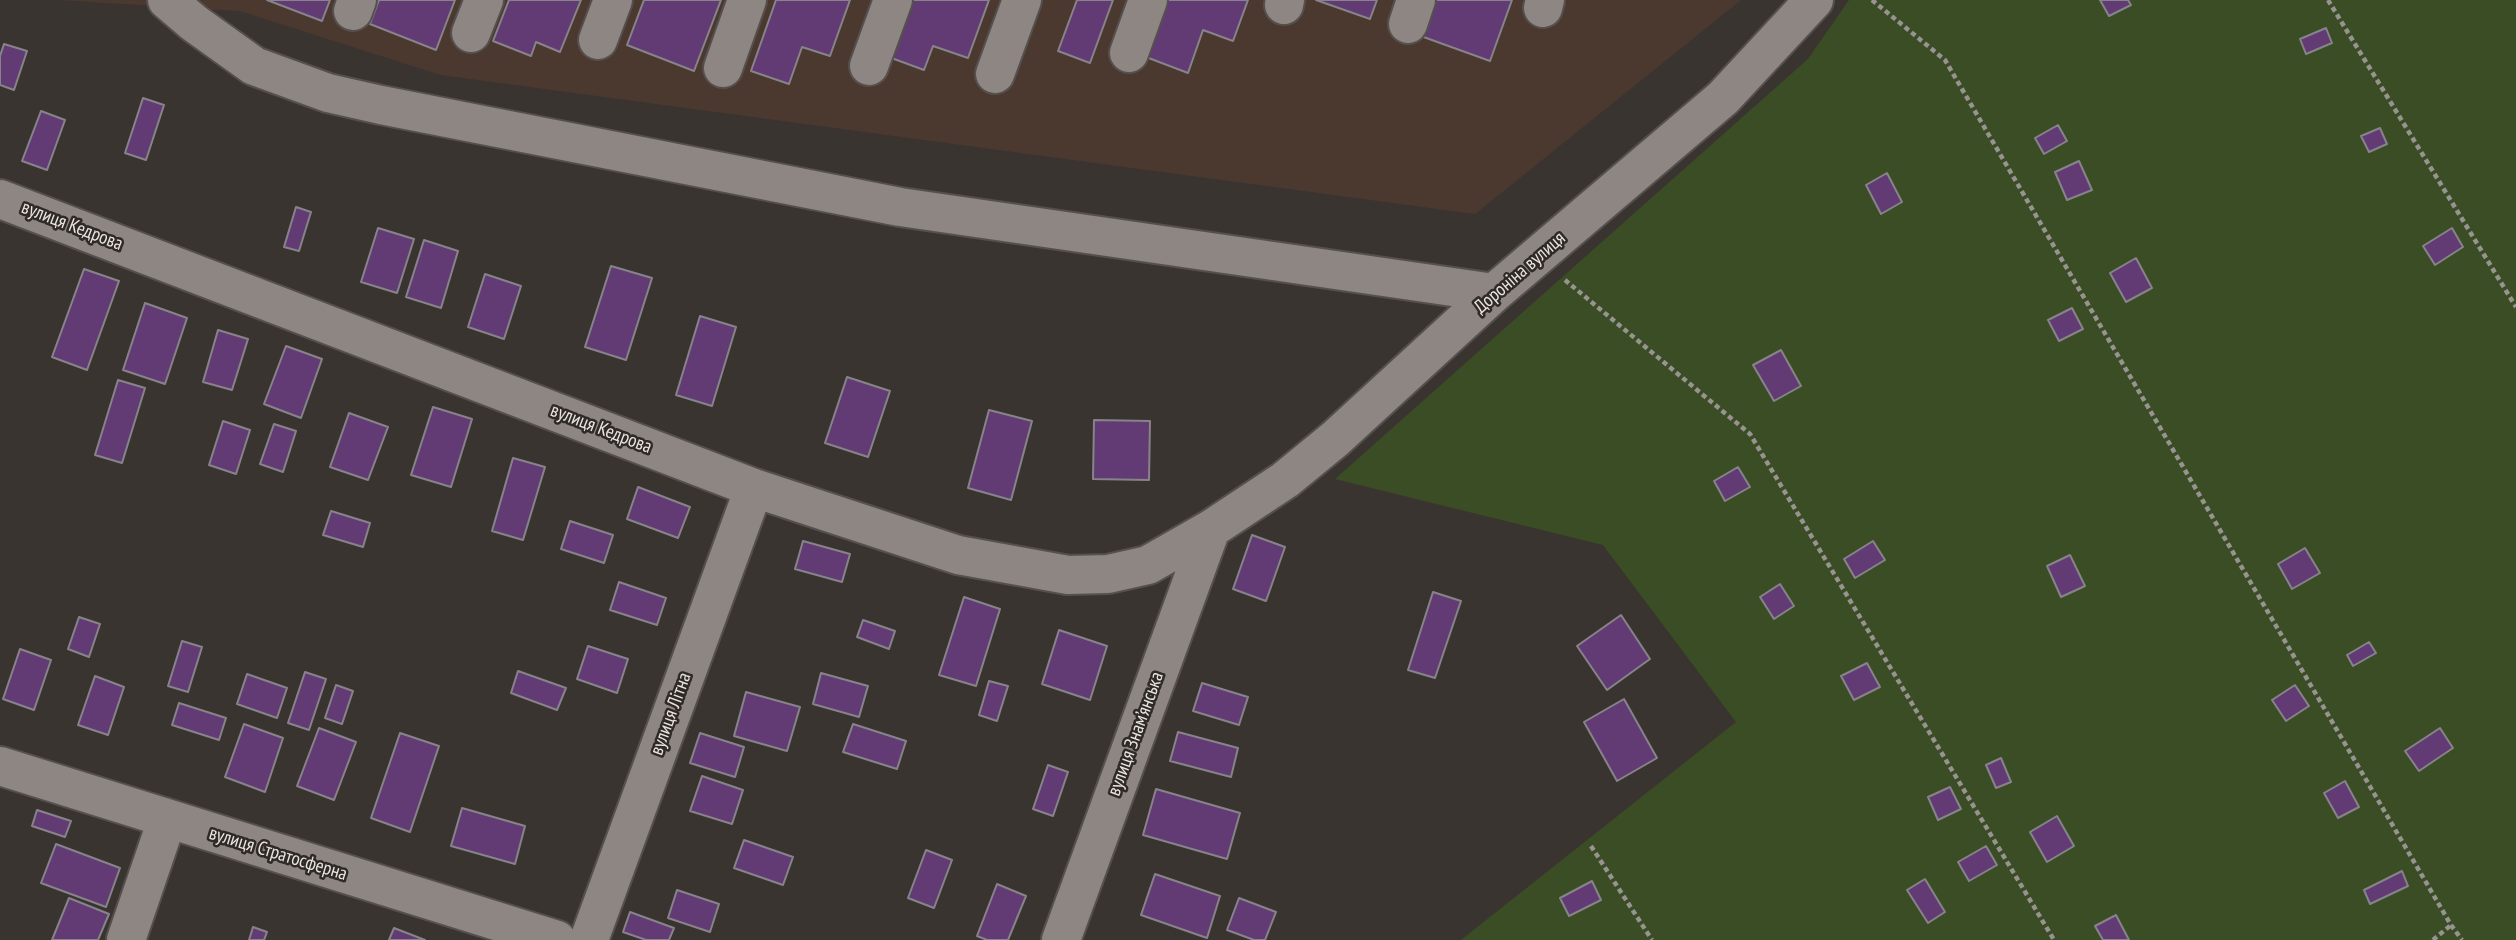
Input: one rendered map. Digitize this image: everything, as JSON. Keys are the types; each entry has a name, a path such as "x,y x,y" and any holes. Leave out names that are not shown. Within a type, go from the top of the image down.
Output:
{"street":[{"path":"167,0 254,66 328,93 381,105 900,207 1494,293"},
{"path":"598,40 612,0"},
{"path":"723,68 747,0"},
{"path":"869,66 893,0"},
{"path":"995,74 1022,0"},
{"path":"1129,52 1148,0"},
{"name":"Дороніна вулиця","path":"1211,529 1285,480 1335,439 1494,293 1723,98 1814,0"},
{"name":"вулиця Кедрова","path":"0,199 754,488 958,555 1068,575 1108,574 1148,565 1211,529"},
{"name":"вулиця Літна","path":"589,940 754,488"},
{"name":"вулиця Знам’янська","path":"1061,940 1211,529"},
{"name":"вулиця Стратосферна","path":"0,766 557,940"},
{"path":"126,940 167,820"}],"path":[{"path":"1872,0 1945,60 2462,940"},
{"path":"2328,0 2516,307"},
{"path":"1537,258 1750,434 2054,940"},
{"path":"1591,846 1652,940"},
{"path":"2433,940 2451,925"}],"shaded area":[{"path":"60,0 1741,0 1475,214 441,75 240,11"}],"green space":[{"path":"1849,0 2516,0 2516,940 1461,940 1736,722 1603,545 1335,479 1808,59"}],"building":[{"path":"267,0 330,0 322,21"},
{"path":"379,0 455,0 436,50 370,24"},
{"path":"509,0 581,0 560,52 536,42 531,56 493,41"},
{"path":"644,0 721,0 694,71 627,45"},
{"path":"776,0 850,0 830,56 802,47 789,84 751,71"},
{"path":"906,0 989,0 968,58 933,46 924,70 886,56"},
{"path":"1077,0 1113,0 1090,63 1058,51"},
{"path":"1167,0 1248,0 1233,41 1203,30 1188,73 1146,57"},
{"path":"1316,0 1377,0 1370,19"},
{"path":"1430,0 1512,0 1490,61 1418,35"},
{"path":"2100,0 2128,0 2131,5 2109,16"},
{"path":"2326,28 2332,43 2306,54 2300,39"},
{"path":"4,44 27,51 14,90 0,85 0,56"},
{"path":"143,98 164,105 146,160 125,153"},
{"path":"41,111 65,120 47,170 22,161"},
{"path":"2058,125 2067,141 2044,154 2035,138"},
{"path":"2380,128 2387,144 2369,152 2361,136"},
{"path":"2079,161 2092,190 2067,200 2055,172"},
{"path":"1887,173 1902,202 1881,214 1866,185"},
{"path":"296,207 311,212 299,251 284,247"},
{"path":"378,228 414,239 397,293 361,282"},
{"path":"2452,228 2463,247 2435,265 2423,246"},
{"path":"424,240 458,251 441,308 406,297"},
{"path":"2136,258 2152,288 2126,302 2110,273"},
{"path":"611,266 652,278 626,360 585,347"},
{"path":"84,269 119,281 87,370 52,357"},
{"path":"485,274 521,286 504,339 468,327"},
{"path":"145,303 187,318 165,384 123,370"},
{"path":"2072,308 2083,329 2059,341 2048,320"},
{"path":"700,316 736,327 712,406 676,395"},
{"path":"218,330 248,339 232,390 203,382"},
{"path":"286,346 322,359 301,418 264,404"},
{"path":"1781,350 1801,386 1774,401 1753,365"},
{"path":"847,377 890,391 868,457 825,443"},
{"path":"118,380 145,388 122,463 95,455"},
{"path":"433,407 472,419 451,487 411,475"},
{"path":"989,410 1032,421 1011,500 968,488"},
{"path":"349,413 388,427 368,480 330,467"},
{"path":"1094,420 1150,421 1149,480 1093,479"},
{"path":"223,421 250,430 236,474 209,465"},
{"path":"274,424 296,431 283,472 260,464"},
{"path":"513,458 545,467 523,540 492,531"},
{"path":"1738,467 1750,487 1725,501 1714,481"},
{"path":"638,487 690,507 678,538 627,519"},
{"path":"331,511 370,523 363,547 323,535"},
{"path":"570,521 613,535 604,563 561,549"},
{"path":"1252,535 1285,547 1266,601 1233,589"},
{"path":"803,541 850,554 842,582 795,569"},
{"path":"1873,541 1885,560 1855,578 1844,559"},
{"path":"2305,548 2320,573 2292,589 2278,564"},
{"path":"2070,555 2085,586 2061,597 2047,566"},
{"path":"619,582 666,598 657,625 610,610"},
{"path":"1780,584 1794,606 1774,619 1760,597"},
{"path":"1433,592 1461,601 1435,678 1408,670"},
{"path":"964,597 1000,609 976,686 939,675"},
{"path":"1621,615 1650,659 1607,690 1577,646"},
{"path":"79,617 100,624 89,657 68,649"},
{"path":"863,620 895,631 889,649 857,637"},
{"path":"1059,630 1107,646 1090,700 1042,684"},
{"path":"182,641 202,647 188,692 168,686"},
{"path":"2369,642 2376,653 2353,666 2347,655"},
{"path":"588,646 628,659 617,693 577,679"},
{"path":"20,649 51,660 34,710 3,699"},
{"path":"1867,663 1880,687 1854,700 1841,676"},
{"path":"518,671 566,688 557,710 511,693"},
{"path":"305,672 326,679 309,730 288,723"},
{"path":"821,673 868,686 859,717 813,704"},
{"path":"247,674 287,688 277,718 237,704"},
{"path":"95,676 124,687 108,735 78,725"},
{"path":"989,681 1008,686 997,721 979,715"},
{"path":"1202,683 1248,697 1239,725 1193,711"},
{"path":"336,685 353,691 342,724 325,718"},
{"path":"2295,685 2309,706 2286,721 2272,700"},
{"path":"746,692 800,707 787,751 734,736"},
{"path":"1624,699 1657,758 1617,781 1584,722"},
{"path":"179,703 226,718 219,740 172,725"},
{"path":"244,724 283,738 265,792 225,777"},
{"path":"853,724 906,741 897,769 843,752"},
{"path":"319,728 356,742 334,800 297,786"},
{"path":"2440,728 2453,748 2419,771 2405,751"},
{"path":"1178,732 1238,748 1231,777 1170,761"},
{"path":"400,733 439,746 410,832 371,818"},
{"path":"700,733 744,747 735,777 690,763"},
{"path":"2001,758 2011,782 1996,788 1986,765"},
{"path":"1048,765 1068,772 1053,816 1033,809"},
{"path":"702,776 743,790 732,824 690,811"},
{"path":"2345,781 2359,807 2338,818 2324,793"},
{"path":"1950,787 1961,809 1938,820 1928,797"},
{"path":"1156,789 1240,813 1227,859 1143,835"},
{"path":"462,808 525,826 515,864 451,846"},
{"path":"37,810 71,821 65,837 32,826"},
{"path":"2057,816 2074,846 2047,862 2030,832"},
{"path":"744,840 793,857 783,885 734,868"},
{"path":"56,844 120,868 106,907 41,883"},
{"path":"1986,846 1997,865 1969,881 1958,862"},
{"path":"926,850 952,860 934,908 908,898"},
{"path":"2402,871 2408,886 2370,904 2364,890"},
{"path":"1155,874 1220,896 1207,938 1141,915"},
{"path":"1925,879 1945,912 1928,923 1907,890"},
{"path":"1592,881 1601,900 1569,916 1560,898"},
{"path":"997,884 1026,896 1008,940 987,940 977,936"},
{"path":"677,890 719,904 710,932 668,918"},
{"path":"69,898 109,914 98,940 52,940"},
{"path":"1239,898 1276,912 1265,940 1254,940 1227,930"},
{"path":"630,912 674,928 669,940 646,940 623,932"},
{"path":"2116,915 2129,940 2103,940 2095,926"},
{"path":"253,927 267,932 264,940 249,940"},
{"path":"394,928 425,940 389,940"}]}
